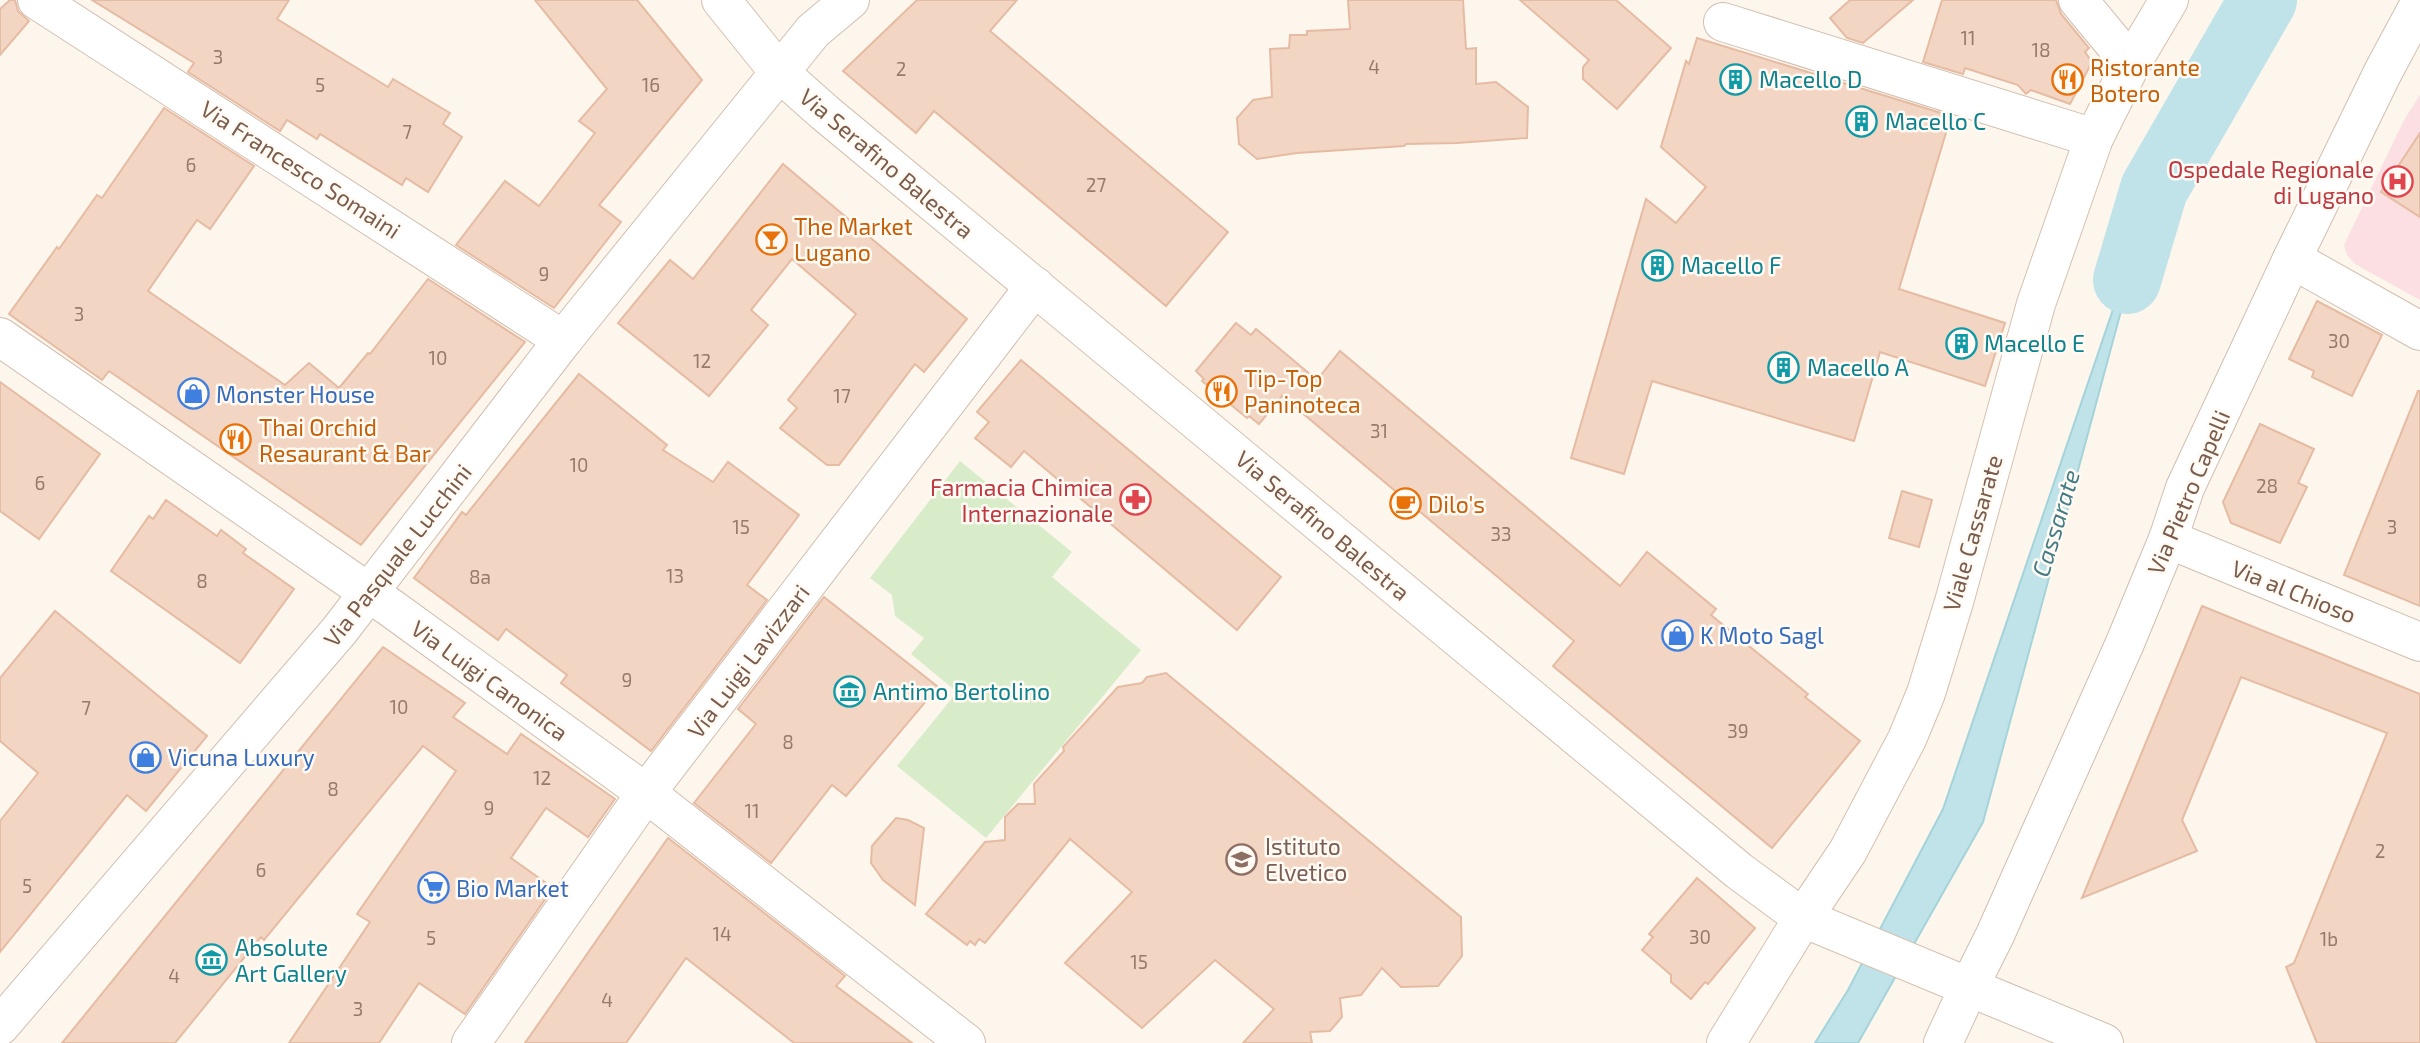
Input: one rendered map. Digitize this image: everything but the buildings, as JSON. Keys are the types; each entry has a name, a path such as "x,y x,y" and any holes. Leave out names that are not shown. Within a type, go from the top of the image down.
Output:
{"street":[{"name":"Via Francesco Somaini","path":"37,0 563,340"},
{"name":"Via Serafino Balestra","path":"721,0 779,72 1739,871 1803,918 2104,1043"},
{"name":"Via Pasquale Lucchini","path":"0,1026 369,593 563,340 779,72 813,31 850,0"},
{"path":"2078,0 2131,64"},
{"name":"Viale Cassarate","path":"1726,1043 1848,851 1907,739 1926,693 1954,602 2036,304 2094,138 2131,64 2169,0"},
{"name":"Via Pietro Capelli","path":"1943,1043 1995,935 2125,643 2168,539 2185,488 2292,259 2383,72 2420,3"},
{"path":"1723,22 2094,138"},
{"path":"2292,259 2420,331"},
{"name":"Via Luigi Lavizzari","path":"471,1043 646,793 1035,286"},
{"name":"Via Luigi Canonica","path":"0,337 369,593 646,793 967,1043"},
{"name":"Via al Chioso","path":"2168,539 2420,642"}],"shaded area":[{"name":"Ospedale Regionale di Lugano","path":"2420,95 2420,300 2355,264 2347,255 2344,245 2404,120"}],"green space":[{"path":"960,461 1072,552 1052,577 1141,650 986,838 897,766 957,692 911,654 924,638 895,616 892,595 870,578"}],"water":[{"path":"2154,189 1983,822 1858,1043 1815,1043 1848,990 1943,809"}],"waterway":[{"name":"Cassarate","path":"2127,280 2154,189 2263,0"}],"place":[{"name":"Macello D","path":"1736,79"},
{"name":"Ristorante Botero","path":"2067,80"},
{"name":"Macello C","path":"1862,121"},
{"name":"Ospedale Regionale di Lugano","path":"2397,182"},
{"name":"The Market Lugano","path":"771,239"},
{"name":"Macello F","path":"1658,265"},
{"name":"Macello E","path":"1961,343"},
{"name":"Macello A","path":"1784,367"},
{"name":"Tip-Top Paninoteca","path":"1221,391"},
{"name":"Monster House","path":"193,394"},
{"name":"Thai Orchid Resaurant & Bar","path":"236,440"},
{"name":"Farmacia Chimica Internazionale","path":"1136,500"},
{"name":"Dilo's","path":"1405,504"},
{"name":"K Moto Sagl","path":"1677,635"},
{"name":"Antimo Bertolino","path":"850,691"},
{"name":"Vicuna Luxury","path":"145,757"},
{"name":"Istituto Elvetico","path":"1242,859"},
{"name":"Bio Market","path":"433,888"},
{"name":"Absolute Art Gallery","path":"212,960"}]}
